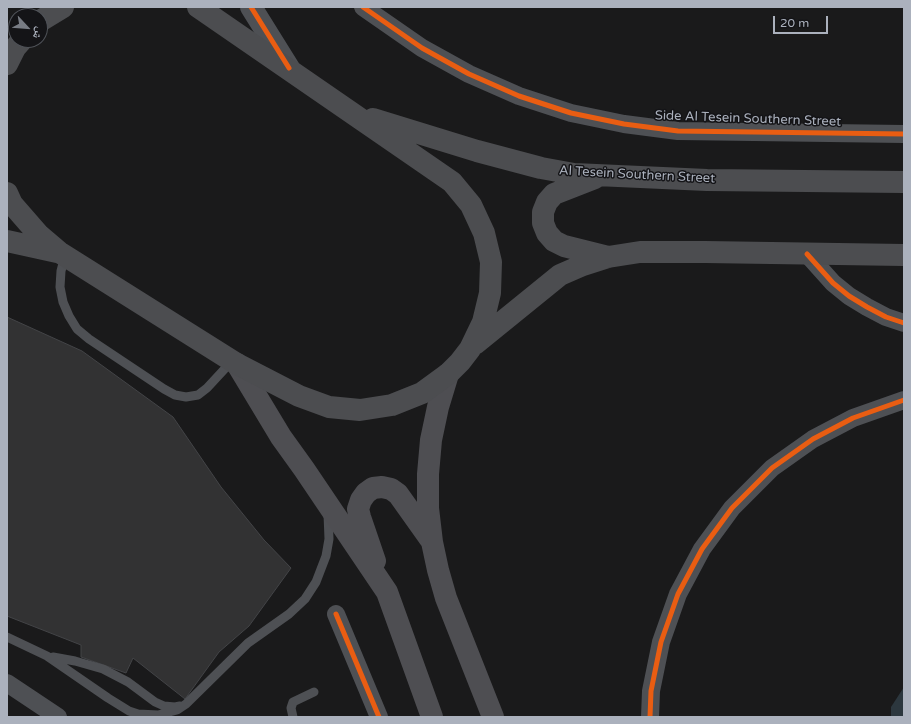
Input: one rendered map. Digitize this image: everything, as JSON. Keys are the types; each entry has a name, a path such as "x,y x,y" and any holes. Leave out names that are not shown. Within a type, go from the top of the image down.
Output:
{"main road":[{"path":"48,16 63,7"},
{"path":"7,193 16,209 39,234 62,254 235,363 299,396 329,407 360,410 392,405 410,398 422,393 448,374 470,349 483,322 490,292 491,262 484,233 471,205 452,182 289,68 198,7"},
{"name":"Al Tesein Southern Street","path":"354,114 452,144 542,168 574,174 707,180 904,182"},
{"path":"602,176 554,194 547,202 543,212 543,223 550,237 564,246 608,257"},
{"path":"7,241 62,254"},
{"path":"470,349 560,275 583,265 608,257 640,252 904,255"},
{"path":"235,363 281,437 387,592"},
{"path":"448,374 438,407 431,440 428,474 428,508 432,542 446,598 493,717"},
{"path":"432,542 400,498 391,489 382,487 373,488 366,493 361,500 358,509 360,517 432,717"}],"street":[{"path":"251,7 289,68"},
{"name":"Side Al Tesein Southern Street","path":"370,12 422,48 469,74 519,96 579,114 624,124 678,131 904,134"},
{"path":"808,254 833,283 849,296 886,317 904,323"},
{"path":"650,717 652,691 661,642 678,594 702,549 732,508 772,468 813,439 853,418 904,400"},
{"path":"336,614 380,717"},
{"path":"7,683 58,717"}],"lane":[{"path":"62,254 60,287 63,302 77,329 89,340 164,389 175,395 186,397 198,395 235,363"},
{"path":"7,637 47,656 129,711 148,715 158,715 177,710 186,704 248,643 297,607 311,590 326,556 329,539 326,503"},
{"path":"47,656 75,661 103,669 128,682 147,697 164,706 174,707 186,704"},
{"path":"293,717 291,708 293,702 314,692"}],"shaded area":[{"path":"904,687 904,717 891,717 891,707"}],"building":[{"path":"7,317 82,351 173,417 221,487 264,540 291,568 249,626 219,652 185,699 133,658 126,673 81,657 81,645 7,616"}],"cycle path":[{"path":"251,7 289,68"},
{"path":"363,7 422,48 469,74 519,96 571,113 624,124 678,131 904,134"},
{"path":"807,254 833,283 849,296 886,317 904,323"},
{"path":"650,717 651,691 661,642 678,594 702,549 732,508 772,468 813,439 853,418 904,400"},
{"path":"336,614 379,717"}]}
